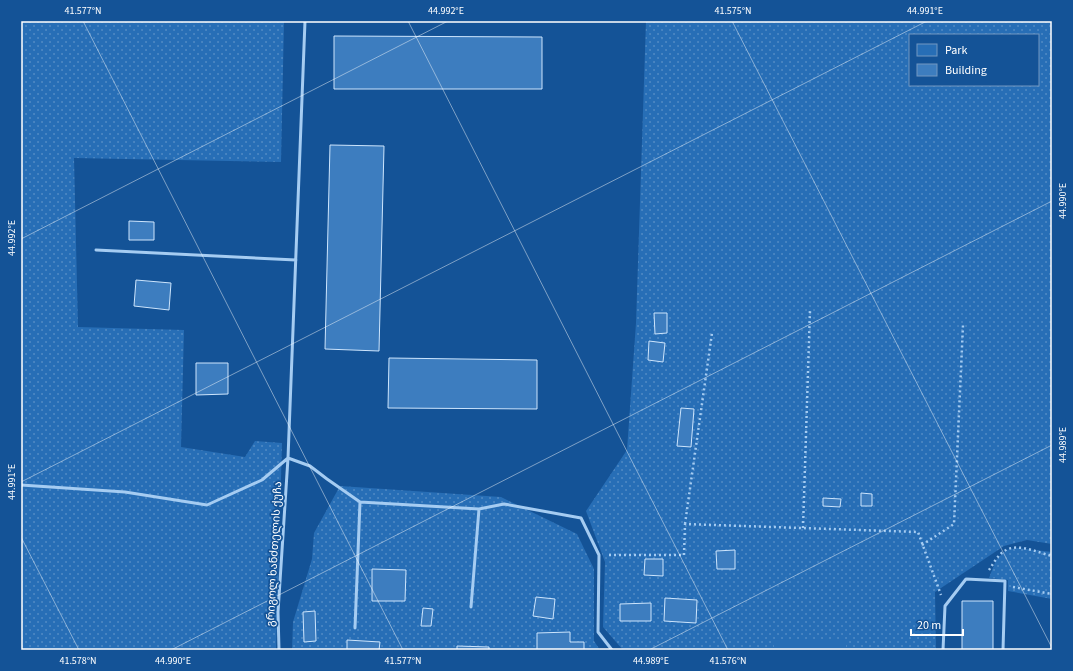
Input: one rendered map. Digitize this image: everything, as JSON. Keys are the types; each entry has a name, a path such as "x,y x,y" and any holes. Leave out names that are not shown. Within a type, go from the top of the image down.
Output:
{"lane":[{"name":"გრიგოლ ხანძთელის ქუჩა","path":"278,650 278,612 288,458 305,21"},
{"path":"96,250 296,260"},
{"path":"21,485 125,492 207,505 262,480 288,458 310,466 360,502 479,508 504,504 581,518 599,555 598,632 612,650"},
{"path":"355,628 360,502"},
{"path":"471,607 479,508"},
{"path":"943,650 945,606 966,579 1005,581 1003,650"}],"path":[{"path":"803,528 810,310"},
{"path":"922,545 954,524 963,325"},
{"path":"599,555 684,555 686,524 712,333"},
{"path":"686,524 918,532 945,606"},
{"path":"983,580 996,560 1006,550 1018,548 1052,556"},
{"path":"1005,586 1052,594"}],"green space":[{"path":"21,21 284,21 281,162 74,158 78,327 184,330 181,447 245,457 255,441 282,443 276,650 21,650"},
{"path":"646,21 1052,21 1052,544 1027,540 1004,546 935,592 936,650 623,650 603,627 605,562 586,511 627,450 636,323"},
{"path":"340,486 501,497 577,534 594,569 594,641 600,650 292,650 293,622 312,559 314,533"},
{"path":"1018,548 1052,552 1052,599 1008,591 1008,580 989,578 996,560 1006,550"},
{"path":"774,639 846,640 846,650 774,650"}],"building":[{"path":"334,36 542,37 542,89 334,89"},
{"path":"330,145 384,146 379,351 325,349"},
{"path":"129,221 154,222 154,240 129,240"},
{"path":"136,280 171,283 169,310 134,306"},
{"path":"654,313 667,313 667,333 655,334"},
{"path":"649,341 665,343 663,362 648,360"},
{"path":"389,358 537,360 537,409 388,408"},
{"path":"196,363 228,363 228,394 196,395"},
{"path":"681,408 694,409 691,447 677,446"},
{"path":"861,493 872,494 872,506 861,506"},
{"path":"823,498 841,499 840,507 823,506"},
{"path":"735,550 735,569 717,569 716,551"},
{"path":"645,559 663,559 663,576 644,575"},
{"path":"372,569 406,570 405,601 372,601"},
{"path":"536,597 555,599 553,619 533,616"},
{"path":"665,598 697,600 696,623 664,621"},
{"path":"962,601 993,601 993,650 962,650"},
{"path":"651,603 651,621 620,621 620,604"},
{"path":"423,608 433,609 431,626 421,626"},
{"path":"315,611 316,641 304,642 303,612"},
{"path":"570,632 570,642 584,642 584,650 537,650 537,633"},
{"path":"347,640 380,642 379,650 347,650"},
{"path":"457,646 489,647 489,650 457,650"}]}
